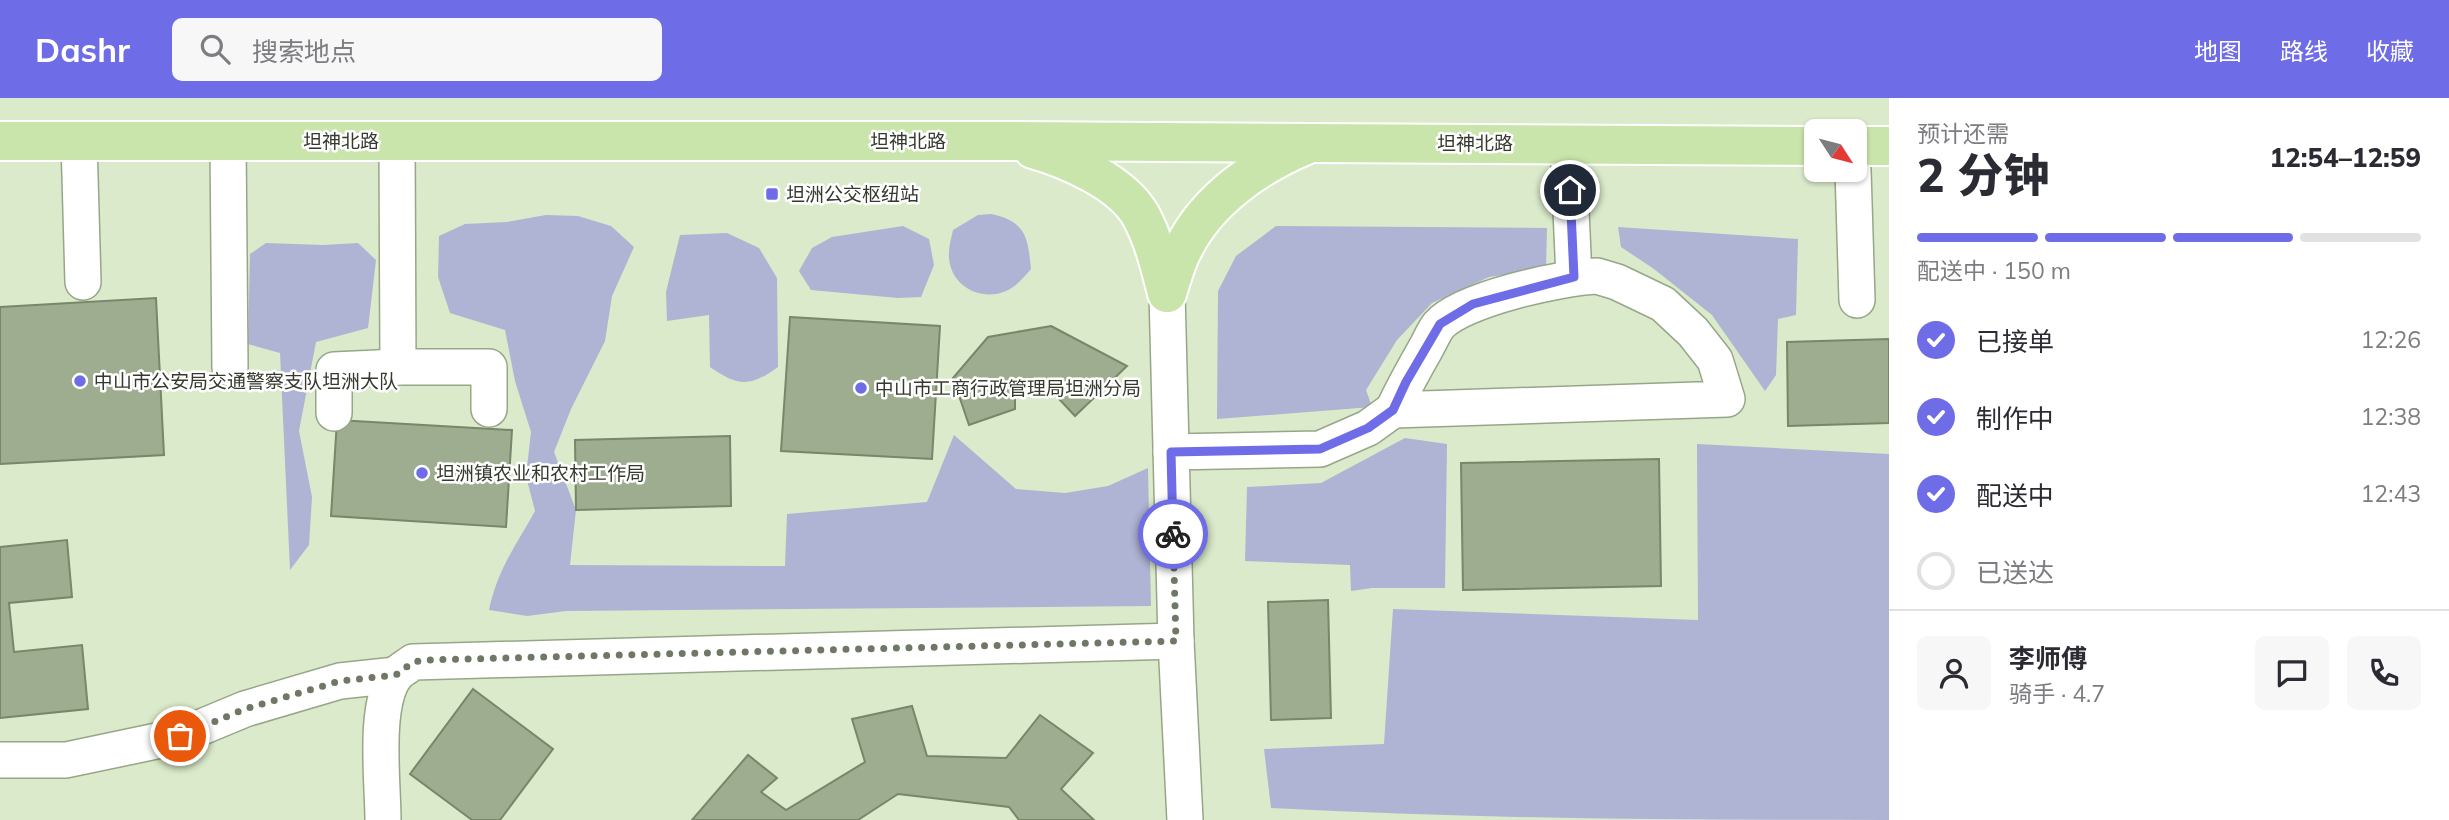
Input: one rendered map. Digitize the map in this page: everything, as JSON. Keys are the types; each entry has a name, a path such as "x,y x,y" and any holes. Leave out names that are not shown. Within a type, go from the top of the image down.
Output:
{"main road":[{"name":"坦神北路","path":"0,141 1007,141 1804,146"},
{"path":"1007,141 1062,157 1115,188 1139,213 1154,244 1167,293"},
{"path":"1167,293 1184,247 1206,212 1273,159 1311,142"},
{"path":"1867,146 1889,146"}],"street":[{"path":"79,141 83,282"},
{"path":"228,141 230,368"},
{"path":"397,141 398,367"},
{"path":"1568,144 1574,277"},
{"path":"1853,182 1857,300"},
{"path":"1171,452 1320,449 1368,428 1393,410 1440,324 1473,304 1574,277 1597,276 1607,279 1663,304 1693,332 1715,360 1727,398 1393,410"},
{"path":"1167,293 1176,641 1185,820"},
{"path":"334,413 334,370 398,367 489,367 489,410"},
{"path":"383,820 384,700 396,675 413,662 1176,641"},
{"path":"0,760 66,760 180,736 245,709 328,685 396,675"}],"shaded area":[{"path":"991,214 1012,221 1023,232 1031,269 1020,282 996,294 978,293 961,284 955,277 949,258 953,230 978,215"},
{"path":"546,215 578,216 611,226 634,247 612,296 605,341 571,409 554,452 576,510 570,565 785,566 787,514 927,502 954,435 1016,489 1065,493 1108,486 1148,468 1151,606 566,611 527,616 489,610 502,569 535,511 526,476 531,432 515,381 505,330 450,313 438,277 439,236 465,224 507,222"},
{"path":"903,226 929,239 934,265 921,297 898,298 811,290 799,271 812,248 832,237"},
{"path":"1276,226 1547,228 1546,268 1489,277 1432,303 1397,340 1366,390 1372,407 1217,419 1218,291 1236,256"},
{"path":"1618,227 1798,239 1796,315 1778,319 1776,375 1765,391 1712,315 1654,269 1621,247"},
{"path":"727,233 759,248 777,278 778,367 759,379 744,382 728,378 710,367 709,315 667,321 666,292 680,235"},
{"path":"266,243 358,243 376,260 368,328 316,342 299,431 312,497 309,545 290,570 280,353 248,344 250,254"},
{"path":"1405,438 1447,444 1445,588 1372,588 1351,591 1350,565 1245,561 1247,487 1321,483"},
{"path":"1697,444 1889,454 1889,820 1503,817 1271,808 1264,749 1384,744 1393,609 1698,620"}],"building":[{"name":"中山市公安局交通警察支队坦洲大队","path":"156,298 164,455 0,464 0,307"},
{"name":"中山市工商行政管理局坦洲分局","path":"790,317 940,326 932,459 781,451"},
{"path":"1051,326 1127,366 1075,416 1046,385 1015,384 1015,409 969,425 953,378 988,337"},
{"path":"1889,339 1889,423 1788,426 1787,342"},
{"name":"坦洲镇农业和农村工作局","path":"337,420 512,430 506,527 331,516"},
{"name":"坦洲镇农业和农村工作局","path":"730,436 731,506 576,510 575,440"},
{"path":"1659,459 1661,586 1463,590 1461,463"},
{"path":"67,540 72,597 9,603 14,652 82,645 88,709 0,718 0,547"},
{"path":"1328,600 1331,718 1271,720 1268,602"},
{"path":"473,689 553,749 500,820 472,820 410,774"},
{"path":"912,706 927,756 1006,758 1040,715 1093,753 1061,789 1094,820 1019,820 1009,807 898,794 858,820 692,820 748,755 777,778 761,792 786,810 865,762 852,719"}],"way so far":[{"path":"180,736 245,709 340,681 396,675 413,662 427,660 1176,641 1173,534"}],"place":[{"name":"坦洲公交枢纽站","path":"772,194"},
{"name":"中山市公安局交通警察支队坦洲大队","path":"80,381"},
{"name":"中山市工商行政管理局坦洲分局","path":"861,388"},
{"name":"坦洲镇农业和农村工作局","path":"422,473"}],"route":[{"path":"1173,534 1171,452 1320,449 1368,428 1393,410 1440,324 1473,304 1574,277 1570,190"}]}
